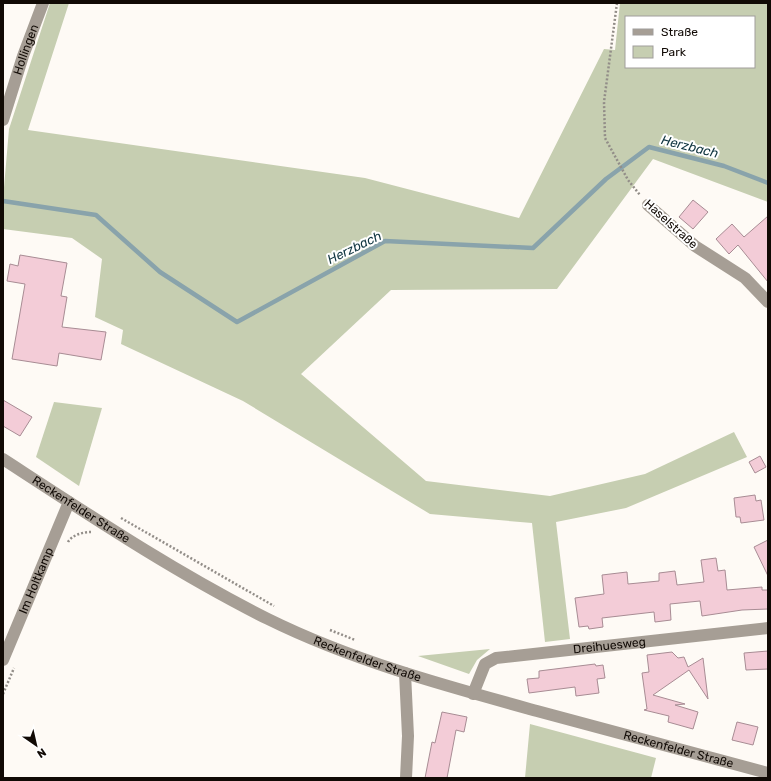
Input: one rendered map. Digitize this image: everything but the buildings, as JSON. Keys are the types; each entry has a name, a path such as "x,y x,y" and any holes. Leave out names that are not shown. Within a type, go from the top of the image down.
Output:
{"street":[{"name":"Hollingen","path":"3,120 23,56 43,3"},
{"name":"Haselstraße","path":"648,205 695,246 744,278 768,302"},
{"name":"Reckenfelder Straße","path":"3,459 69,502 183,572 269,619 332,646 405,673 473,694 768,773"},
{"name":"Im Holtkamp","path":"3,660 69,502"},
{"name":"Dreihuesweg","path":"473,694 485,664 496,658 768,628"},
{"path":"405,673 408,736 406,778"}],"path":[{"name":"Haselstraße","path":"617,3 604,102 605,138 628,180 648,205"},
{"path":"118,516 277,608"},
{"path":"66,545 69,539 84,532 96,533 103,523"},
{"path":"326,629 362,642"},
{"path":"3,694 15,665"}],"green space":[{"path":"50,3 69,3 28,130 365,178 519,218 604,49 615,50 620,3 768,3 768,202 653,159 557,289 391,290 301,374 426,481 550,496 645,474 734,432 747,457 626,508 556,522 570,639 545,642 532,523 430,514 243,401 121,344 123,330 95,317 102,259 72,238 3,229 3,199 9,129"},
{"path":"54,402 102,408 79,486 36,457"},
{"path":"490,649 477,660 469,674 418,656"},
{"path":"530,724 656,758 651,778 525,778"}],"waterway":[{"name":"Herzbach","path":"3,201 96,215 160,272 237,322 385,241 533,248 606,179 649,147 724,166 768,183"}]}
